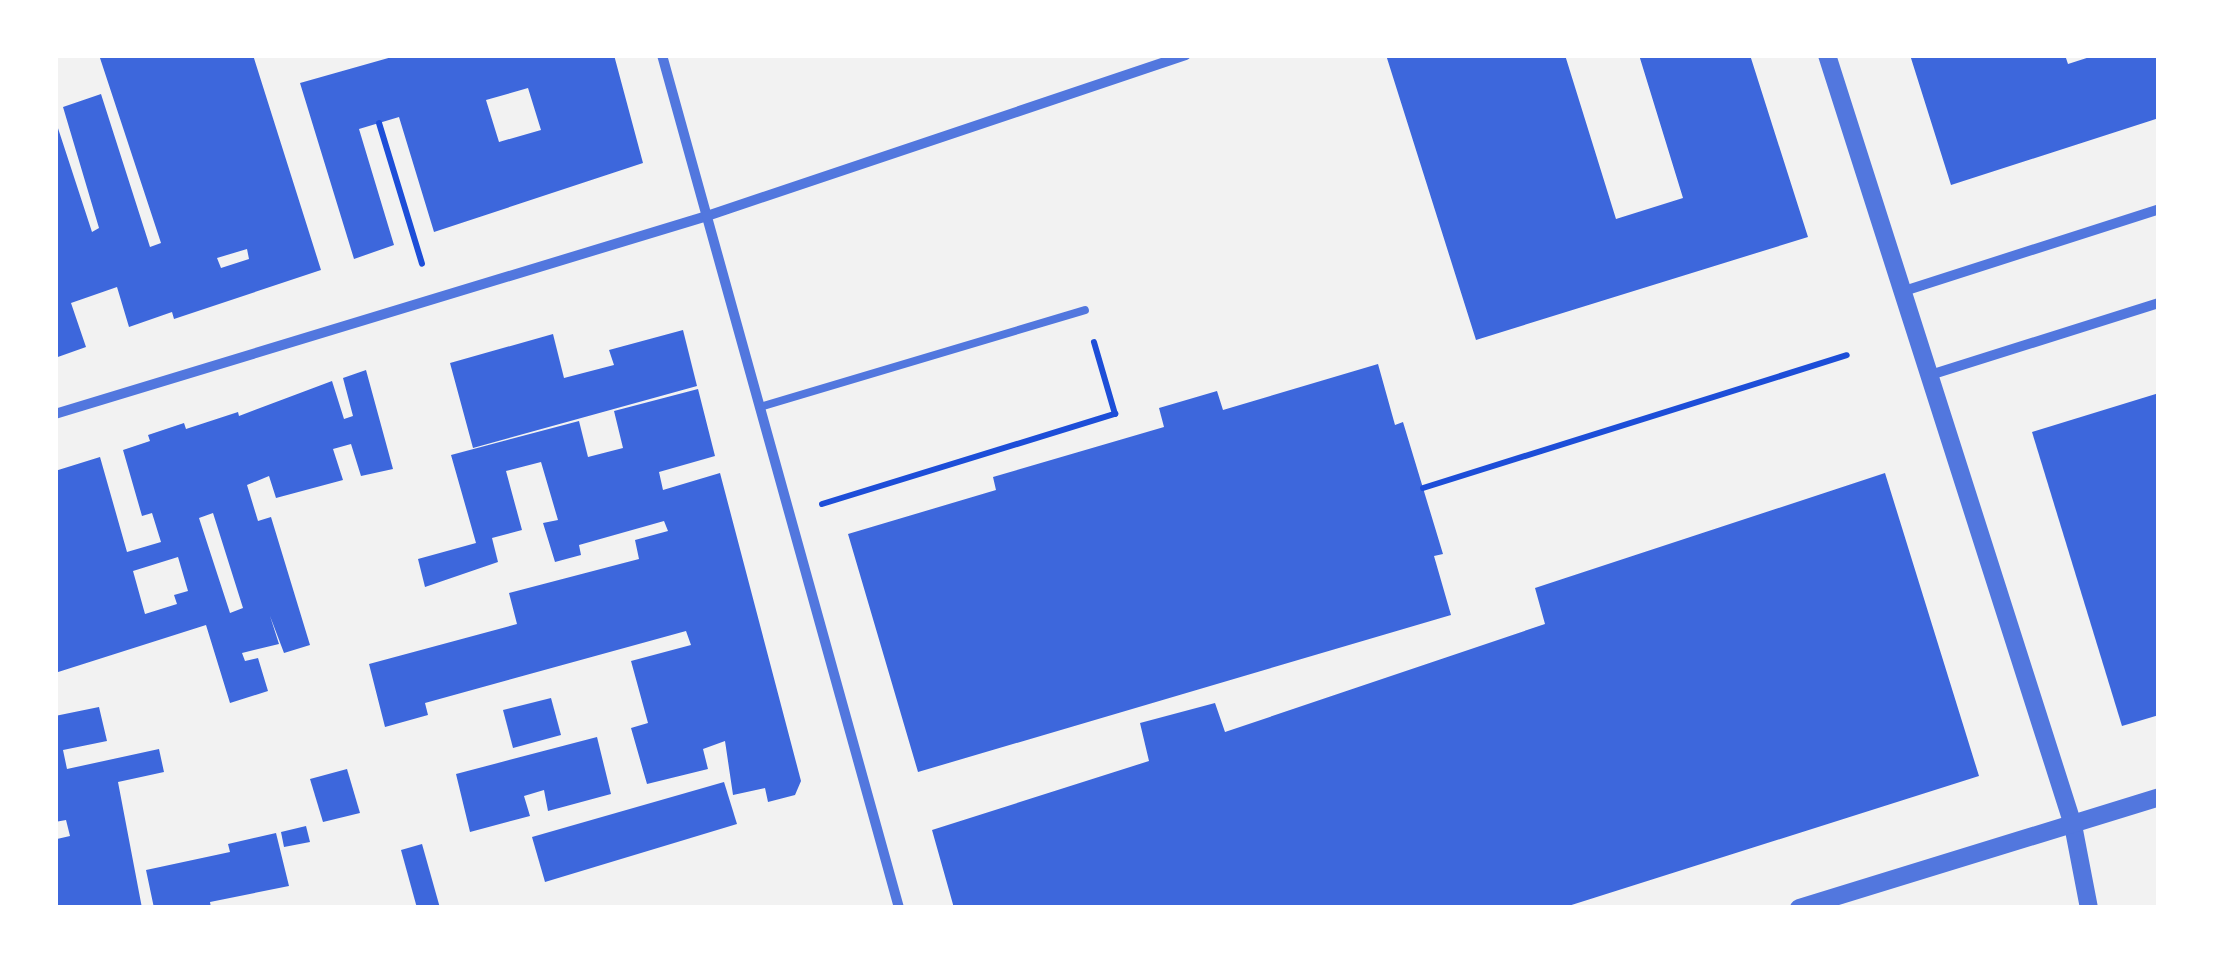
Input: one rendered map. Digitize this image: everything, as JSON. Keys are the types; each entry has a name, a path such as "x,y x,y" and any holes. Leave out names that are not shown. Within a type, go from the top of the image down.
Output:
{"street":[{"path":"662,55 899,908"},
{"path":"55,414 707,216 1186,55"},
{"path":"1827,55 1926,376 2073,825 2089,908"},
{"path":"1902,292 2159,209"},
{"path":"1926,376 2159,303"},
{"path":"1799,908 2159,797"}],"lane":[{"path":"760,407 1085,310"}],"path":[{"path":"379,123 432,299"},
{"path":"792,514 1116,414 1085,310"},
{"path":"1424,488 1847,355"}],"building":[{"path":"99,55 253,55 321,270 174,319 172,312 129,327 117,287 71,303 86,347 55,358 55,119 92,232 99,228 63,107 101,94 150,247 161,243","holes":["247,249 249,259 221,268 217,258"]},
{"path":"399,55 614,55 643,163 434,232 399,117 359,129 394,245 354,259 300,83","holes":["528,88 541,130 499,142 486,100"]},
{"path":"1386,55 1565,55 1616,219 1683,198 1639,55 1750,55 1808,237 1476,340"},
{"path":"1910,55 2065,55 2068,64 2096,55 2159,55 2159,118 1951,185"},
{"path":"683,330 697,386 473,448 450,363 553,334 564,378 614,365 609,350"},
{"path":"1378,364 1395,425 1403,422 1443,554 1434,556 1451,615 918,772 848,534 996,490 993,477 1164,427 1159,408 1217,391 1223,410"},
{"path":"366,370 393,469 361,476 351,444 333,449 343,480 276,498 269,476 247,485 258,521 271,517 310,645 284,653 270,616 279,644 242,653 245,661 258,658 268,691 230,703 206,625 55,673 55,471 100,457 127,552 161,542 152,513 142,516 123,450 150,441 148,435 184,423 186,429 238,412 239,416 332,381 344,419 353,416 343,378","holes":["213,513 243,608 230,613 199,518","178,557 188,591 174,595 177,604 145,614 133,571"]},
{"path":"698,389 715,456 659,472 663,490 720,473 801,781 795,795 768,802 765,788 733,795 725,741 703,749 708,769 647,784 631,728 648,723 631,661 691,645 686,631 425,703 428,715 385,727 369,664 517,624 509,593 639,559 635,540 668,531 664,521 579,545 581,555 555,562 543,523 558,520 541,462 506,471 522,530 492,538 498,562 425,587 418,559 476,543 451,455 579,421 588,457 623,448 614,411"},
{"path":"2159,393 2159,715 2122,726 2032,432"},
{"path":"1885,473 1979,776 1562,908 954,908 932,830 1149,761 1140,723 1215,703 1225,732 1545,624 1535,588"},
{"path":"551,698 561,735 513,748 503,710"},
{"path":"99,707 107,741 63,750 67,769 159,749 164,772 118,782 142,908 55,908 57,839 70,836 66,820 55,822 55,716"},
{"path":"597,737 611,794 548,811 544,790 524,796 530,816 470,832 456,774"},
{"path":"347,769 360,813 323,822 310,779"},
{"path":"724,782 737,824 545,882 532,837"},
{"path":"306,826 310,842 284,847 281,832"},
{"path":"276,833 289,886 210,902 211,908 154,908 146,870 230,852 228,844"},
{"path":"422,844 440,908 417,908 401,850"}]}
